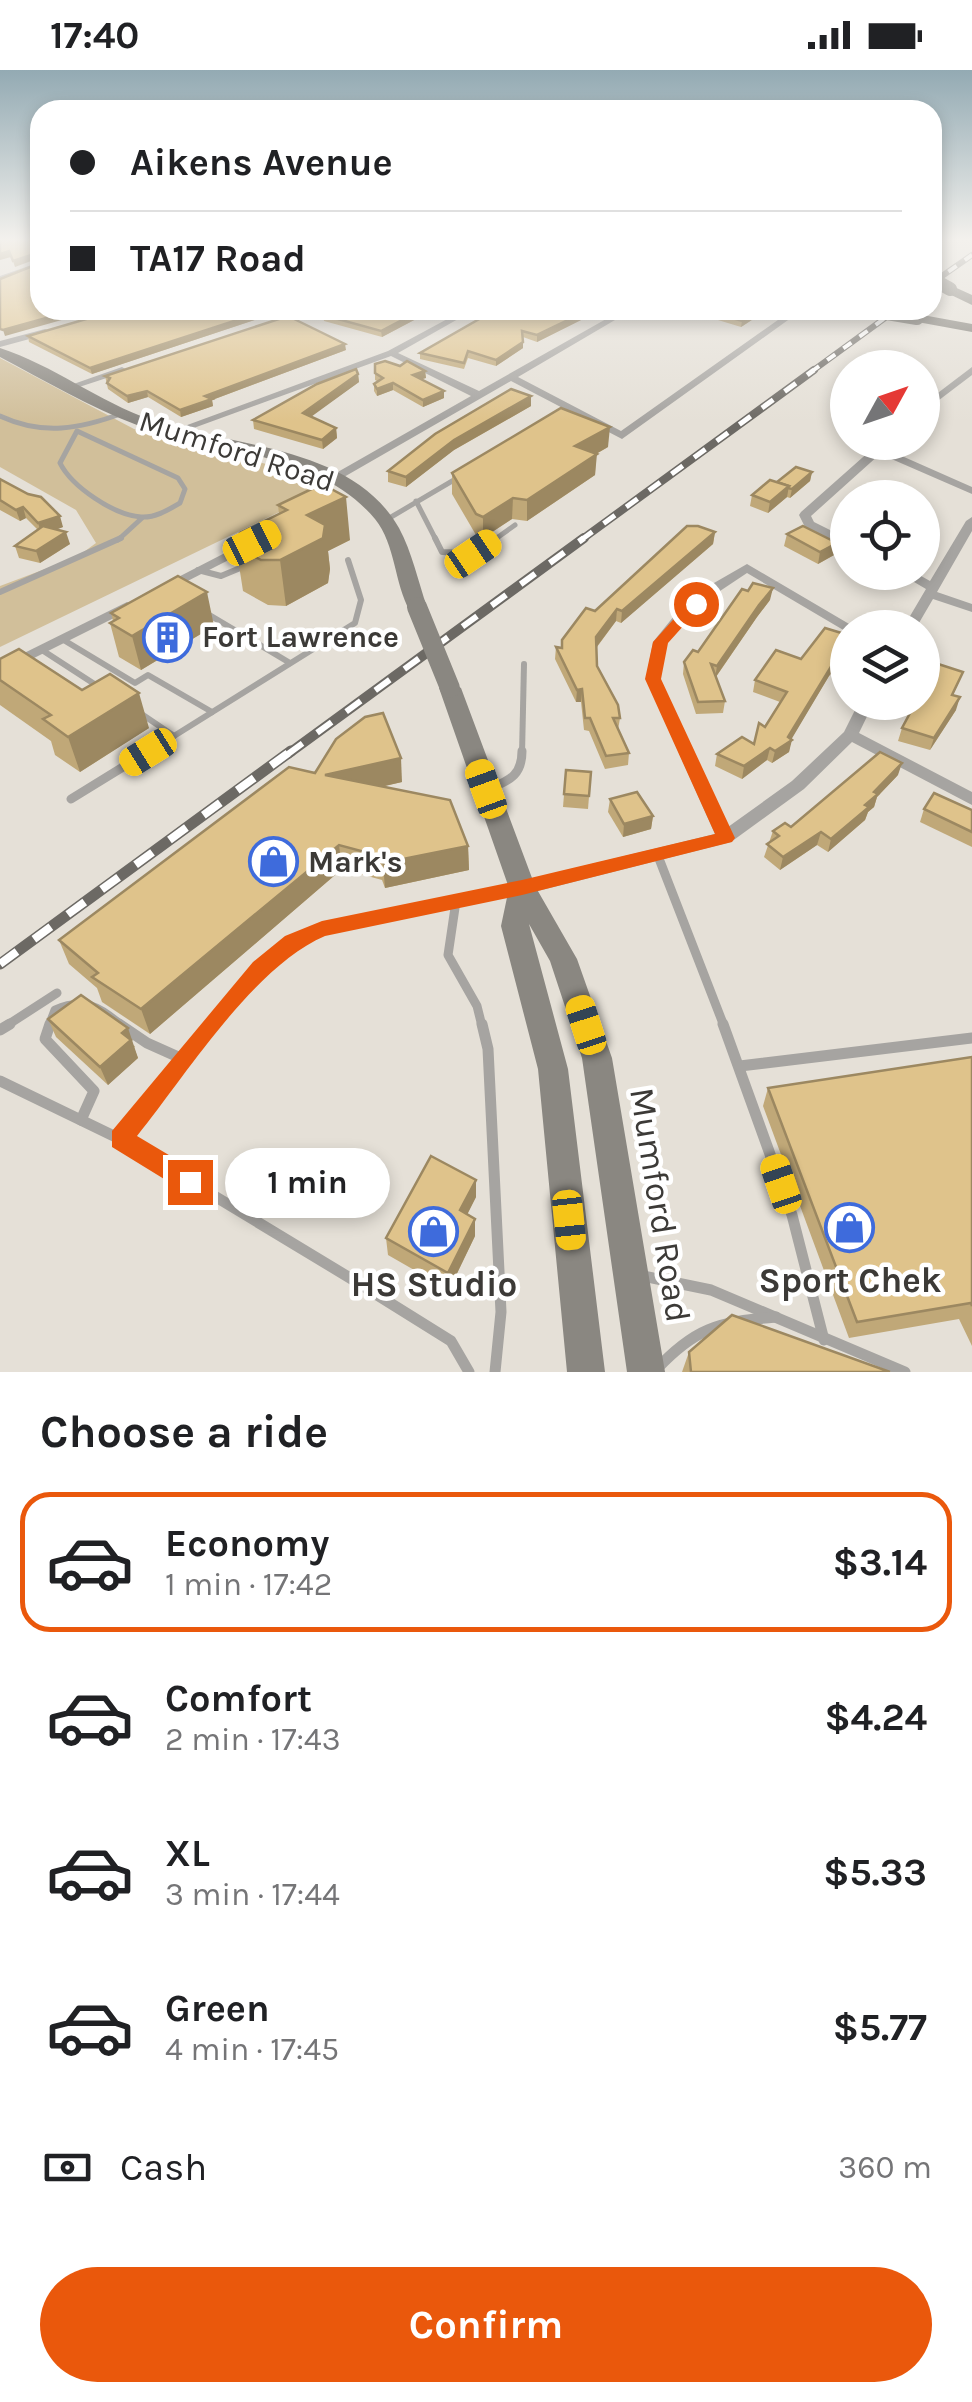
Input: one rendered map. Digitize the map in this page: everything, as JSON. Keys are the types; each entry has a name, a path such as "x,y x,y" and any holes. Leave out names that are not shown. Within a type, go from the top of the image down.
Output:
{"main road":[{"path":"928,320 972,328"}],"street":[{"path":"252,329 278,320"},
{"path":"176,431 391,353 452,320"},
{"path":"333,479 611,320"},
{"path":"513,378 622,436 784,320"},
{"path":"0,348 52,330"},
{"name":"Mumford Road","path":"0,348 123,413 333,479 386,520 522,888 563,959 597,1058 646,1372"},
{"path":"391,353 476,394"},
{"path":"70,387 143,364"},
{"path":"940,396 972,370"},
{"path":"845,480 867,460"},
{"path":"911,460 972,491"},
{"path":"336,500 354,492"},
{"path":"830,494 805,516 809,524 830,535"},
{"path":"940,574 972,521"},
{"path":"0,671 198,570 257,546 269,534"},
{"path":"726,838 653,679 660,642 712,590 746,568 830,616"},
{"path":"919,610 930,590 972,608"},
{"path":"522,888 726,838 798,786 850,735 858,720"},
{"path":"850,735 972,799"},
{"name":"Mumford Road","path":"522,888 515,926 553,1069 586,1372"}],"lane":[{"path":"123,413 77,431 60,464 63,474 124,513 142,518"},
{"path":"0,416 16,425 77,431 183,483 180,503 142,518 114,543 0,592"},
{"path":"386,520 463,474"},
{"path":"416,502 442,552 453,556 473,554 514,525"},
{"path":"198,570 221,576 256,560"},
{"path":"71,800 290,663 360,614 360,590 348,560"},
{"path":"163,588 179,597"},
{"path":"195,607 290,663"},
{"path":"62,639 135,683 148,676 212,712"},
{"path":"42,650 108,693"},
{"path":"486,789 511,780 522,767 524,664"},
{"path":"124,704 174,736"},
{"path":"658,856 740,1066 792,1215 824,1340"},
{"path":"120,1139 260,968 292,941 322,929 522,888"},
{"path":"456,900 448,955 477,1006 488,1049 502,1312 495,1372"},
{"path":"0,1030 56,993"},
{"path":"81,1120 94,1091 45,1039 55,1010 80,1000 95,1002 148,1044 185,1060"},
{"path":"740,1066 972,1038"},
{"path":"0,1081 120,1139 451,1341 469,1372"},
{"path":"631,1276 669,1278 718,1290 824,1340 905,1372"},
{"path":"654,1372 670,1353 710,1324 776,1317"}],"shaded area":[{"path":"0,358 134,429 270,465 327,489 0,647 0,586 77,557 96,543 76,510 0,467"}],"building":[{"path":"0,300 30,300 30,320 39,320 0,329"},
{"path":"83,320 237,320 90,368 28,336"},
{"path":"276,320 296,320 345,344 205,396 212,399 180,410 147,391 127,396 107,383 110,378 105,376"},
{"path":"341,320 402,320 381,331"},
{"path":"478,320 568,320 537,335 522,331 523,342 496,360 468,351 464,363 420,353"},
{"path":"385,361 400,366 407,361 425,371 413,375 444,391 423,400 393,383 377,389 374,384 383,378 375,373 375,364"},
{"path":"356,369 358,374 303,413 336,428 322,440 253,420 317,384"},
{"path":"511,389 531,396 454,440 406,477 388,471 435,434"},
{"path":"561,408 610,427 575,446 597,454 527,500 513,498 483,517 476,514 452,473"},
{"path":"796,467 812,472 792,489 777,482"},
{"path":"0,479 41,497 60,516 38,523 23,507 16,510 0,500"},
{"path":"770,480 789,486 770,502 752,495"},
{"path":"322,484 346,497 307,515 325,525 323,538 280,560 261,560 236,546 240,533 287,510 278,505"},
{"path":"43,526 66,532 36,551 15,546"},
{"path":"687,526 715,532 622,611 617,609 596,637 597,666 618,705 620,718 613,718 629,753 606,756 590,718 585,718 582,689 577,690 556,647 562,648 562,640 586,608 595,611"},
{"path":"803,526 830,540 830,547 820,552 787,534"},
{"path":"178,576 207,592 132,636 110,623 119,618 111,613"},
{"path":"753,583 773,588 717,666 711,664 725,701 698,702 684,662 693,650 698,652 742,589 748,591"},
{"path":"825,628 830,630 830,668 788,737 792,740 775,751 770,748 744,766 717,754 742,737 754,744 759,723 765,727 787,692 755,680 776,650 801,659"},
{"path":"19,649 82,690 110,674 139,693 68,737 43,719 51,715 0,680 0,659"},
{"path":"940,665 963,672 952,695 960,697 934,738 902,728 906,720 940,720"},
{"path":"383,713 401,758 325,775 450,800 468,846 383,863 380,856 339,845 141,1009 92,977 98,973 59,940 289,767 315,773 336,739 365,717"},
{"path":"880,752 902,763 874,792 878,794 865,805 869,807 831,839 821,832 783,857 767,844 779,836 773,831 785,823 791,827"},
{"path":"566,770 591,772 589,796 564,794"},
{"path":"637,792 653,816 624,824 610,799"},
{"path":"934,793 972,810 972,832 924,809"},
{"path":"81,995 128,1028 122,1033 131,1040 100,1067 48,1019"},
{"path":"972,1057 972,1306 971,1303 857,1322 768,1088"},
{"name":"HS Studio","path":"431,1156 476,1180 460,1210 475,1219 448,1273 386,1238"},
{"path":"732,1315 890,1372 691,1372 689,1352"}],"railway":[{"path":"811,372 882,320"},
{"path":"581,540 814,370"},
{"path":"288,754 584,538"},
{"path":"0,964 291,751"}],"place":[{"name":"Fort Lawrence","path":"167,637"},
{"name":"Mark's","path":"273,862"},
{"name":"Sport Chek","path":"850,1228"},
{"name":"HS Studio","path":"434,1232"}],"route":[{"path":"190,1182 120,1139 260,968 292,941 322,929 522,888 726,838 653,679 660,642 696,604"}]}
